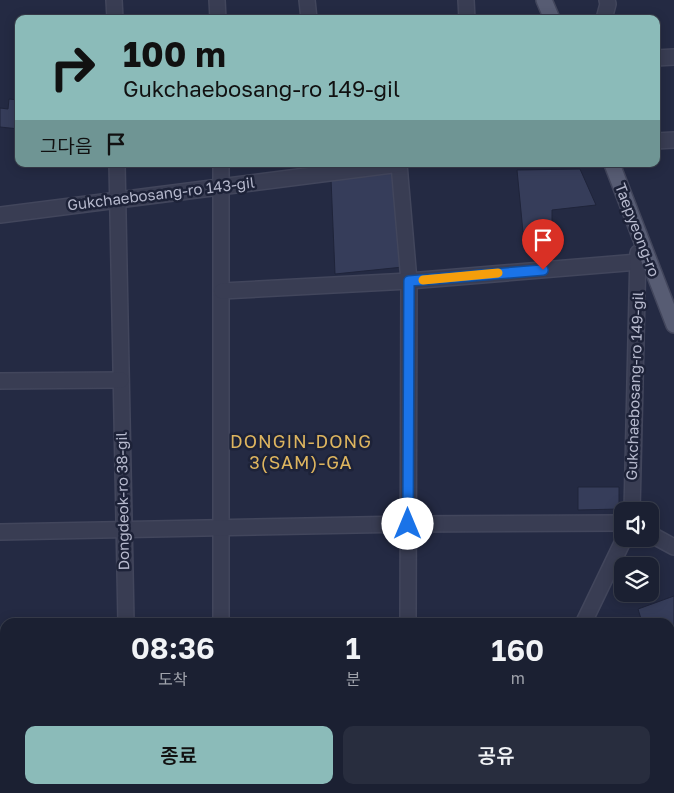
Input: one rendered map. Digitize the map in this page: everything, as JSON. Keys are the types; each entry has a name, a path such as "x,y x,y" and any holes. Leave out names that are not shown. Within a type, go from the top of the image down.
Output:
{"main road":[{"path":"544,0 550,15"},
{"name":"Taepyeong-ro","path":"613,167 674,324"}],"street":[{"path":"114,0 115,15"},
{"path":"217,0 218,15"},
{"path":"307,0 309,15"},
{"path":"466,0 467,15"},
{"path":"605,15 608,0"},
{"path":"660,58 674,57"},
{"path":"660,141 674,140"},
{"name":"Dongdeok-ro 38-gil","path":"117,167 126,618"},
{"path":"221,167 220,528 222,618"},
{"name":"Gukchaebosang-ro 143-gil","path":"0,215 222,187 322,169 353,167"},
{"name":"Gukchaebosang-ro 143-gil","path":"400,167 409,281 408,524"},
{"name":"Gukchaebosang-ro 149-gil","path":"632,502 639,237"},
{"path":"222,291 409,281 638,262"},
{"path":"0,381 120,380"},
{"path":"0,532 408,524 614,523"},
{"path":"408,524 408,618"},
{"path":"659,539 674,548"},
{"path":"586,618 620,547"}],"building":[{"path":"9,99 15,100 15,129 0,127 0,108 8,109"},
{"path":"580,169 596,205 552,210 552,230 523,232 517,170"},
{"path":"394,171 403,267 335,274 331,179"},
{"path":"578,487 619,487 619,502 614,502 614,509 578,510"},
{"path":"674,596 674,618 641,618 638,609"}],"slow traffic":[{"path":"423,280 498,273"}],"district":[{"name":"DONGIN-DONG 3(SAM)-GA","path":"301,452"}],"route":[{"path":"408,524 409,281 543,270"}]}
